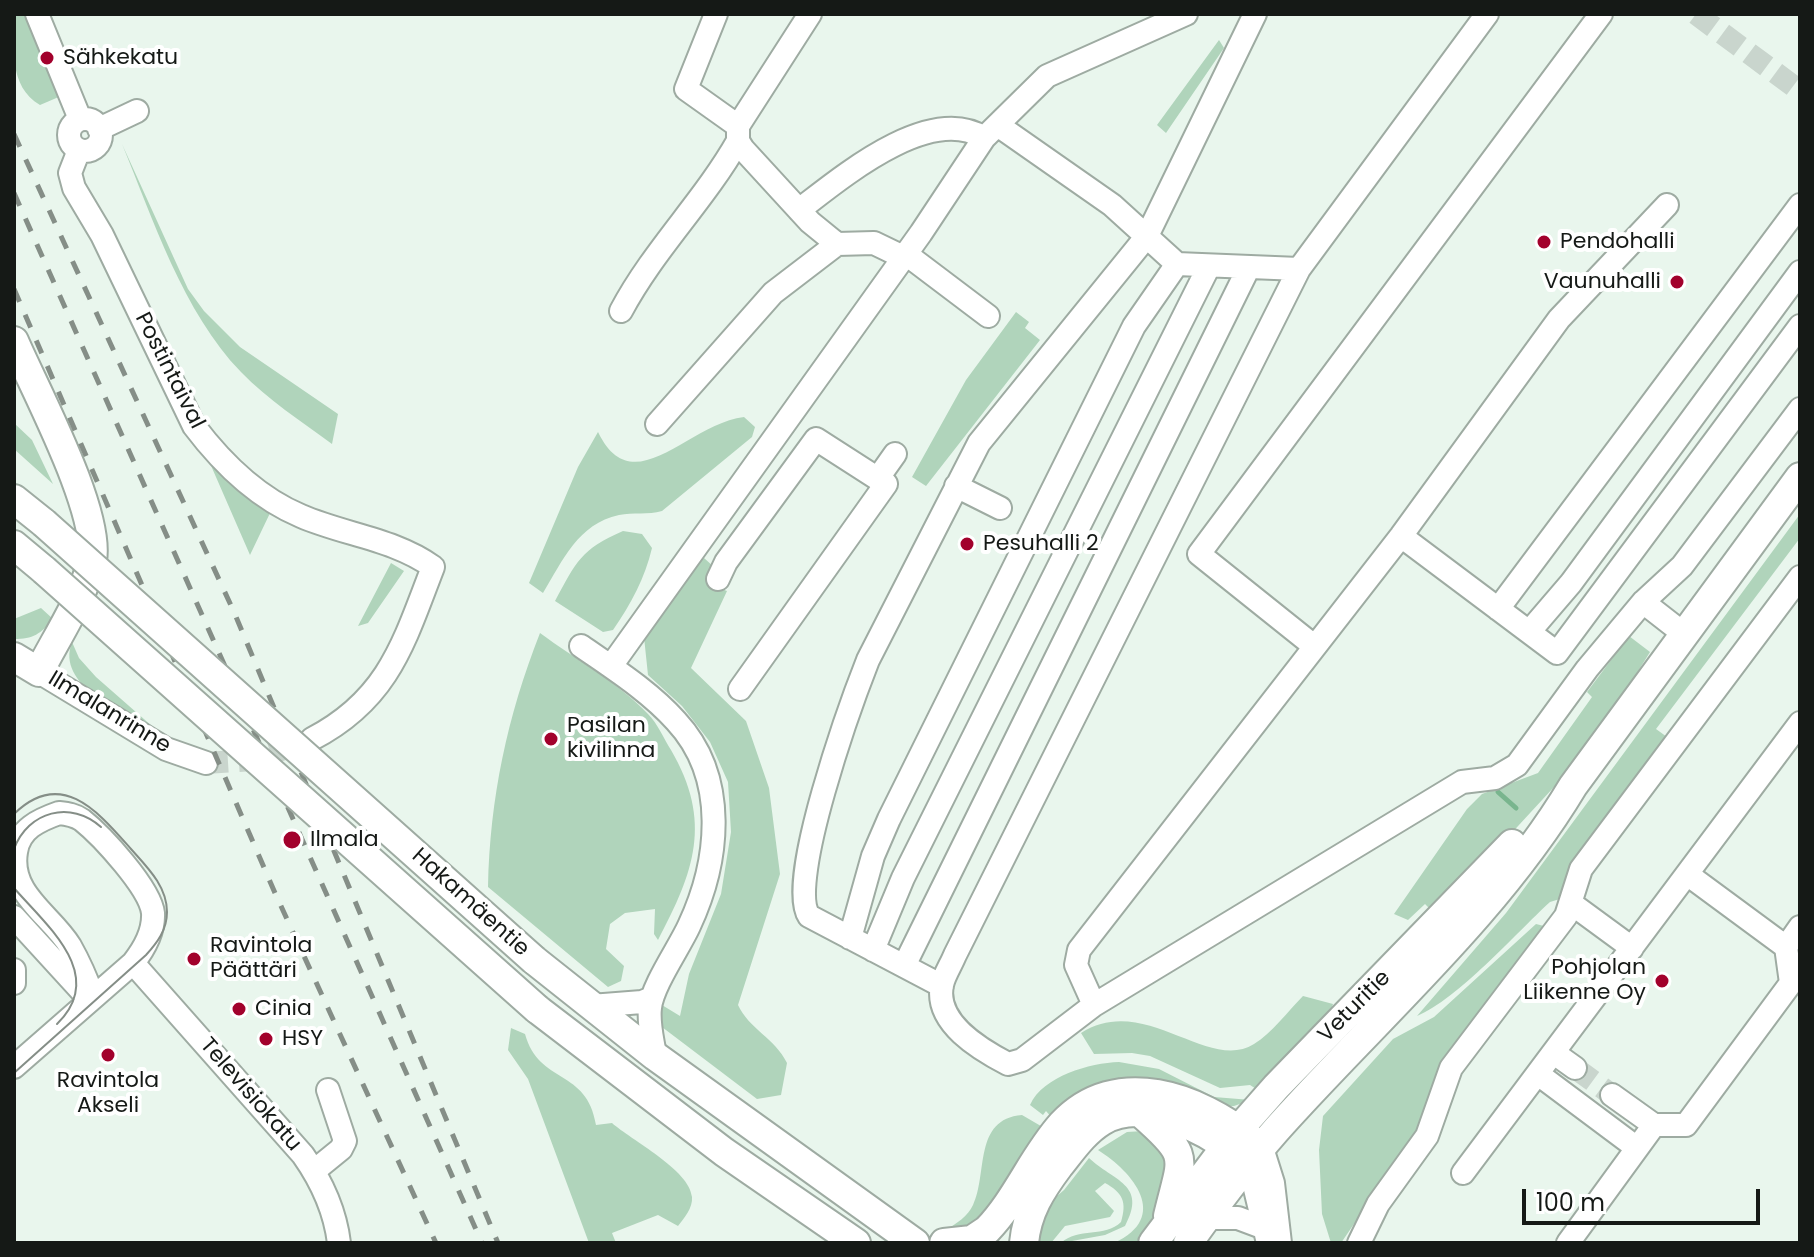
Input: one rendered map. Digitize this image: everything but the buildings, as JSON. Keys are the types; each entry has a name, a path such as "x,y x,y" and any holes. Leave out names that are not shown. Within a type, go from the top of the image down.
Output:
{"main road":[{"path":"14,341 83,501 94,544 84,582 39,672"},
{"name":"Veturitie","path":"1188,1243 1255,1156 1533,848 1573,786 1800,477"},
{"name":"Hakamäentie","path":"14,499 534,960 735,1115 916,1240"},
{"name":"Hakamäentie","path":"14,545 537,1009 724,1152 856,1243"},
{"name":"Ilmalanrinne","path":"14,657 39,672"},
{"name":"Veturitie","path":"1160,1233 1232,1138 1531,824 1573,786"},
{"path":"944,1243 972,1240 987,1230 1064,1122 1100,1098 1137,1090 1177,1098 1255,1156"},
{"path":"1024,1243 1026,1222 1034,1202 1077,1143 1104,1119 1122,1114 1160,1114 1232,1138"},
{"path":"1142,1114 1178,1150 1181,1167 1160,1233"}],"street":[{"name":"Postintaival","path":"37,14 90,124 71,126 69,137 79,150 70,173 74,188 102,235 194,426 209,446 245,481 300,516 398,548 433,567 394,661 377,690 353,715 312,739"},
{"path":"716,14 686,89 738,134 799,210 837,244"},
{"path":"621,311 647,263 718,178 738,134 810,14"},
{"path":"611,666 991,132 1047,76 1186,14"},
{"path":"942,986 809,916 802,907 802,881 814,827 868,660 979,443 1147,236 1255,14"},
{"path":"1487,14 1299,269 942,986 948,1018 987,1053 1008,1064 1022,1060 1094,1005 1462,782 1506,773 1529,750 1587,669 1643,602 1682,566 1800,409"},
{"path":"1314,646 1199,554 1601,14"},
{"path":"90,124 137,111"},
{"path":"799,210 849,172 930,129 955,127 991,132 1065,170 1177,264 1208,268 1299,269"},
{"path":"1094,1005 1076,965 1079,950 1401,536 1559,319 1667,205"},
{"path":"1498,609 1800,205"},
{"path":"657,424 773,293 837,244 874,243 904,256 988,316"},
{"path":"850,938 873,856 889,819 1134,326 1177,264"},
{"path":"873,950 903,878 1208,268"},
{"path":"904,966 1248,269"},
{"path":"1529,632 1571,583 1800,272"},
{"path":"1401,536 1557,653 1800,326"},
{"path":"718,579 726,562 816,439 886,484 740,689"},
{"path":"878,478 895,454"},
{"path":"956,486 1000,508"},
{"path":"1359,1243 1378,1204 1427,1136 1451,1068 1572,904 1581,869 1800,577"},
{"path":"1643,602 1684,634"},
{"path":"581,646 611,666 678,722 708,779 714,814 713,855 704,892 652,998 650,1018 655,1056"},
{"name":"Ilmalanrinne","path":"39,672 166,749 206,763"},
{"path":"1463,1173 1800,723"},
{"path":"14,1067 133,963 145,947 152,926 148,895 138,881 82,820 71,814 59,813 32,825 16,847 16,877 69,944 91,999"},
{"path":"1687,874 1786,947"},
{"path":"1572,904 1632,948"},
{"path":"14,917 91,999"},
{"path":"1612,1095 1654,1125 1686,1125 1791,983 1786,947 1800,927"},
{"name":"Televisiokatu","path":"133,963 284,1132 314,1171 336,1222 339,1243"},
{"path":"14,970 14,983"},
{"path":"591,1006 642,1002 652,998"},
{"path":"1554,1053 1575,1068"},
{"path":"1538,1074 1637,1148"},
{"path":"314,1171 345,1141 328,1090"},
{"path":"1568,1243 1654,1125"},
{"path":"1255,1156 1265,1235"},
{"path":"1255,1156 1273,1183 1280,1243"},
{"path":"1206,1218 1238,1218 1265,1235"}],"green space":[{"path":"14,14 26,14 61,96 40,105 22,87 18,77 14,52"},
{"path":"1219,40 1224,48 1166,133 1157,125"},
{"path":"122,144 188,289 204,311 240,347 338,414 332,444 262,392 241,372 202,322 171,264"},
{"path":"1016,312 1029,322 1025,328 1040,340 926,486 912,477 966,380"},
{"path":"744,417 755,427 752,437 662,511 624,514 593,526 573,545 543,593 529,583 578,467 598,432 612,452 628,461 645,461 702,432"},
{"path":"14,423 32,440 53,484 14,449"},
{"path":"209,461 271,511 250,555"},
{"path":"1800,514 1800,538 1656,729 1667,737 1563,898 1550,902 1450,996 1417,1016 1506,913"},
{"path":"623,531 642,534 652,548 626,610 613,630 603,632 555,601 581,558 597,544"},
{"path":"704,558 714,567 714,586 727,591 691,668 746,721 769,788 780,874 738,1005 787,1063 781,1095 757,1099 658,1024 657,1002 680,1016 689,974 721,894 731,832 728,782 710,742 682,706 648,675 644,637 691,570"},
{"path":"391,563 404,571 368,623 358,626"},
{"path":"41,608 53,619 49,624 32,637 14,639 14,619"},
{"path":"540,633 610,682 648,714 671,750 692,800 694,846 689,869 671,915 658,940 654,934 655,909 625,913 610,924 606,949 624,966 621,981 608,987 488,887 492,822 502,758 518,696"},
{"path":"1629,636 1650,652 1614,710 1566,774 1436,915 1425,904 1408,920 1394,914 1467,809 1482,794 1538,773 1592,697 1587,692"},
{"path":"72,642 79,658 96,677 153,727 151,730 109,706 82,684 73,672 69,657"},
{"path":"1536,924 1544,926 1439,1069 1418,1130 1341,1243 1331,1243 1322,1214 1319,1150 1323,1116 1393,1039 1434,1017"},
{"path":"1303,996 1333,1004 1328,1020 1261,1092 1250,1085 1220,1088 1150,1056 1094,1054 1081,1033 1105,1023 1128,1022 1151,1026 1216,1049 1236,1050 1261,1039"},
{"path":"511,1028 525,1034 541,1062 583,1094 596,1125 612,1123 681,1176 689,1187 692,1201 678,1226 658,1215 612,1233 616,1243 589,1243 528,1079 508,1050"},
{"path":"1119,1062 1159,1069 1214,1097 1251,1100 1234,1106 1053,1119 1046,1111 1043,1115 1030,1105 1045,1086 1068,1073"},
{"path":"1022,1115 1046,1129 975,1226 946,1230 965,1216 973,1205 985,1150 996,1126 1006,1119"},
{"path":"1144,1131 1170,1149 1156,1212 1136,1243 1114,1243 1131,1232 1140,1221 1143,1208 1133,1182 1098,1150 1127,1132"},
{"path":"1089,1158 1130,1192 1131,1212 1125,1226 1105,1235 1061,1243 1075,1235 1107,1230 1121,1222 1124,1209 1122,1199 1116,1190 1105,1183 1095,1191 1114,1211 1110,1217 1065,1226 1051,1243 1033,1243 1041,1210 1064,1190"}],"waterway":[{"path":"1498,792 1516,808"}],"tunnel":[{"path":"1696,14 1800,91"},
{"path":"206,763 253,760 307,741"},
{"path":"1575,1068 1612,1095"}],"tram line":[{"path":"14,814 31,801 48,795 64,795 78,800 106,822 149,870 164,894 167,912 161,936 146,955 14,1073"},
{"path":"14,849 29,826 52,814 77,814 101,827"},
{"path":"14,888 55,934 74,969 76,987 71,1006 57,1024"}],"railway":[{"path":"14,134 234,612 498,1243"},
{"path":"14,193 482,1243"},
{"path":"14,289 275,893 436,1243"}],"place":[{"name":"Sähkekatu","path":"47,58"},
{"name":"Pendohalli","path":"1544,242"},
{"name":"Vaunuhalli","path":"1677,282"},
{"name":"Pesuhalli 2","path":"967,544"},
{"name":"Pasilan kivilinna","path":"551,739"},
{"name":"Ilmala","path":"292,840"},
{"name":"Ravintola Päättäri","path":"194,959"},
{"name":"Pohjolan Liikenne Oy","path":"1662,981"},
{"name":"Cinia","path":"239,1009"},
{"name":"HSY","path":"266,1039"},
{"name":"Ravintola Akseli","path":"108,1055"}]}
